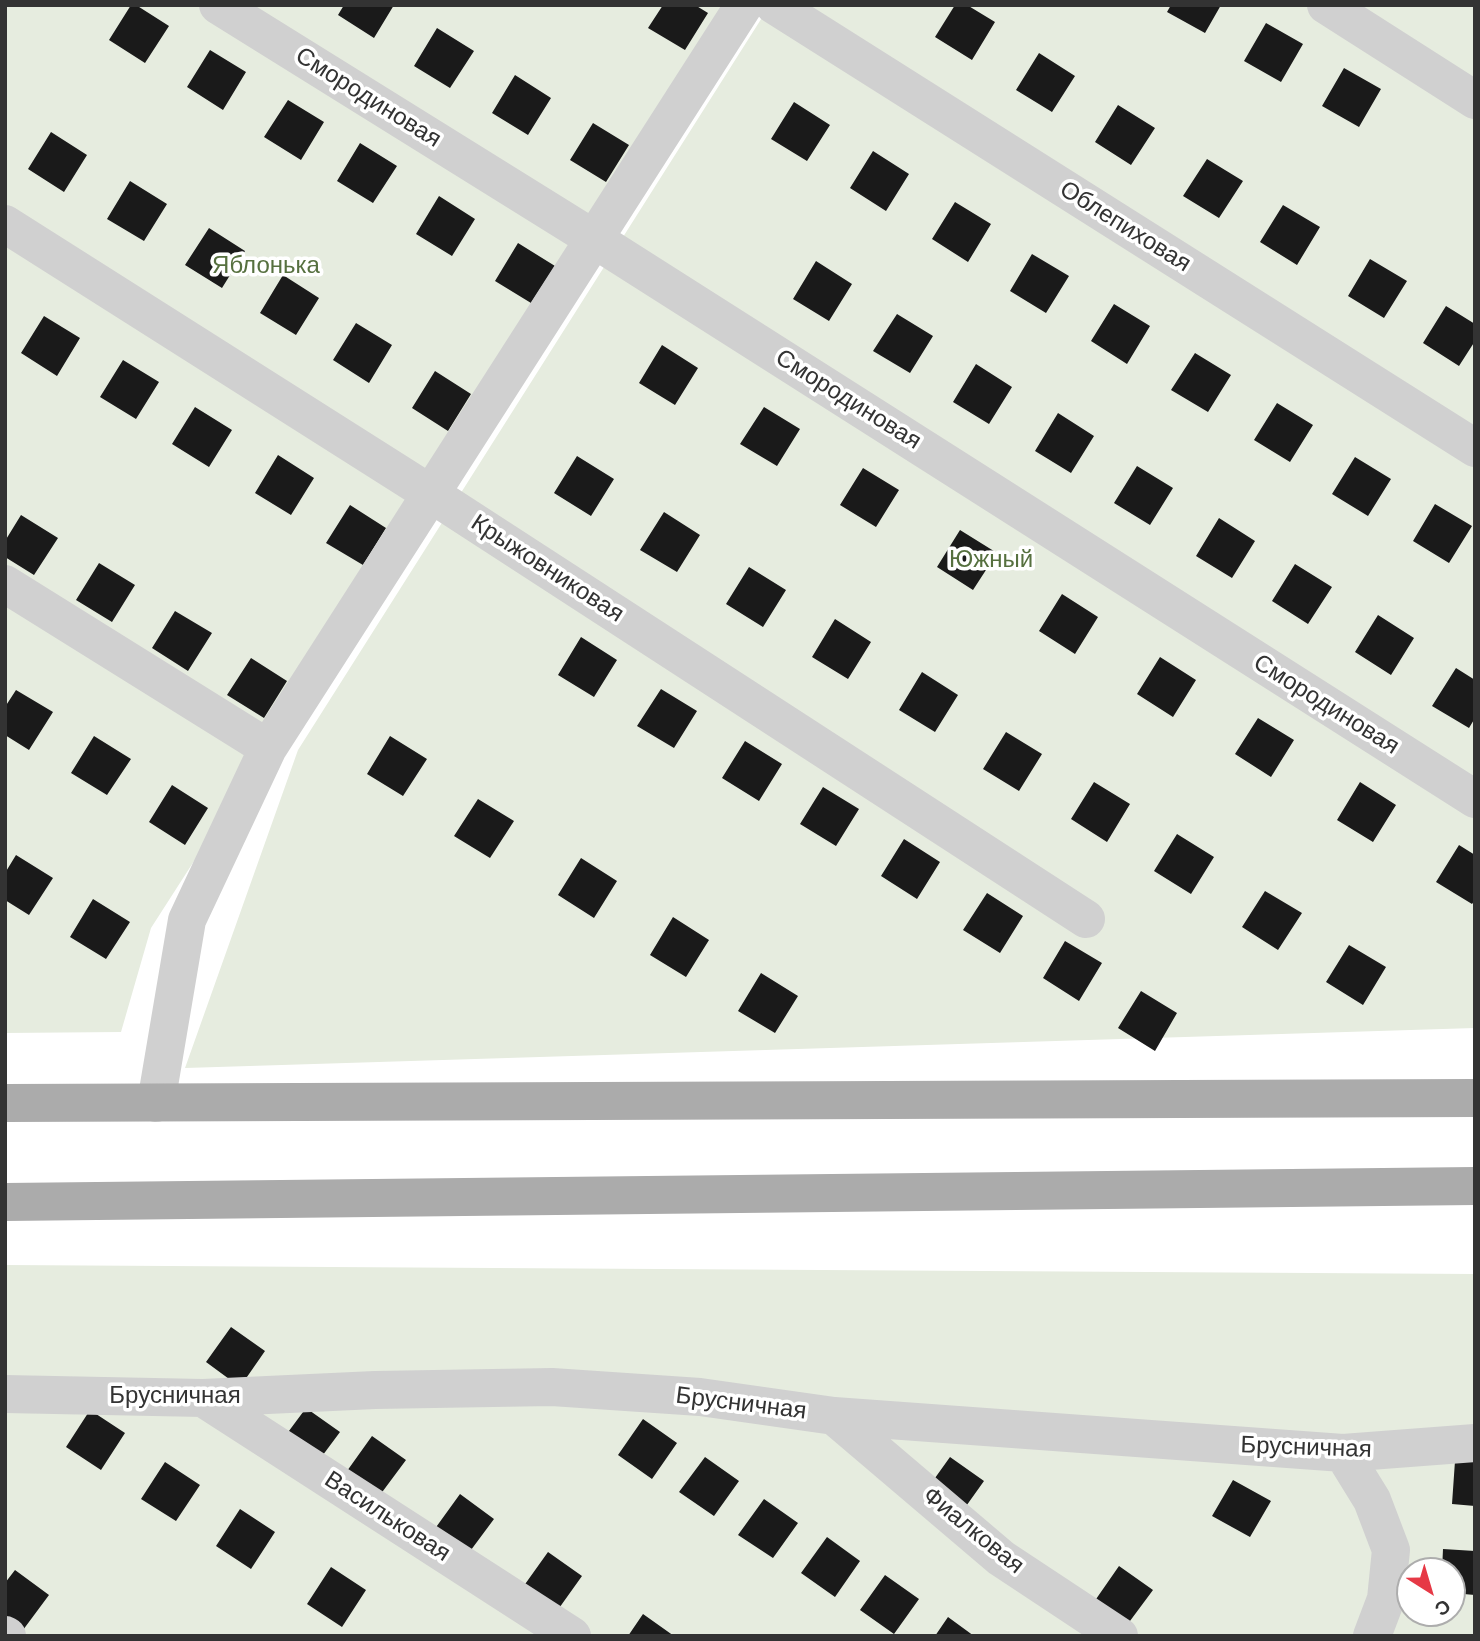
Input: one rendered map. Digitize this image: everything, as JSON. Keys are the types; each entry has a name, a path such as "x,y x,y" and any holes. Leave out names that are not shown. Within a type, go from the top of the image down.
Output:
{"main road":[{"path":"5,1102 1475,1098"},
{"path":"5,1202 1475,1186"}],"street":[{"name":"Смородиновая","path":"218,5 594,239 1475,799"},
{"path":"156,1103 187,920 268,748 744,5"},
{"name":"Облепиховая","path":"774,5 1475,448"},
{"path":"1326,5 1475,100"},
{"name":"Крыжовниковая","path":"5,224 431,494 1086,919"},
{"path":"5,584 268,748"},
{"name":"Брусничная","path":"5,1394 203,1398 552,1387 700,1397 834,1416 1343,1453 1475,1443"},
{"name":"Васильковая","path":"203,1398 572,1636"},
{"name":"Фиалковая","path":"834,1416 1001,1558 1119,1636"},
{"path":"1343,1453 1372,1500 1391,1550 1386,1599 1372,1636"}],"green space":[{"name":"Яблонька","path":"5,5 744,5 151,928 121,1032 5,1033"},
{"name":"Южный","path":"770,5 1475,5 1475,1028 185,1068 298,750"},
{"path":"5,1265 1475,1274 1475,1636 5,1636"}],"building":[{"path":"131,5 136,5 169,26 145,63 109,40"},
{"path":"344,5 394,5 374,38 338,15"},
{"path":"663,5 695,5 708,13 685,50 648,28"},
{"path":"955,5 967,5 995,22 972,60 935,37"},
{"path":"1171,5 1221,5 1205,33 1167,12"},
{"path":"1266,23 1303,44 1281,82 1244,61"},
{"path":"437,28 474,51 450,88 414,66"},
{"path":"210,50 246,72 223,110 187,87"},
{"path":"1039,53 1075,76 1052,112 1016,90"},
{"path":"1344,68 1381,89 1359,127 1322,106"},
{"path":"515,75 551,98 528,135 492,113"},
{"path":"288,100 324,122 301,160 264,137"},
{"path":"794,102 830,125 807,161 771,139"},
{"path":"1118,105 1155,128 1131,165 1095,142"},
{"path":"593,123 629,145 606,182 570,160"},
{"path":"51,132 87,155 64,192 28,169"},
{"path":"360,143 397,166 373,203 337,181"},
{"path":"873,151 909,174 886,211 850,188"},
{"path":"1207,159 1243,181 1219,218 1183,196"},
{"path":"130,181 167,204 144,241 107,219"},
{"path":"439,196 475,219 452,256 416,234"},
{"path":"955,202 991,224 968,262 932,239"},
{"path":"1283,205 1320,227 1297,265 1260,242"},
{"path":"209,228 245,251 222,288 185,265"},
{"path":"518,243 555,266 531,303 495,281"},
{"path":"1032,254 1069,276 1046,313 1010,291"},
{"path":"1370,259 1407,281 1384,318 1348,296"},
{"path":"816,261 852,284 829,321 793,299"},
{"path":"283,275 319,298 296,335 260,313"},
{"path":"1114,304 1150,326 1127,364 1091,341"},
{"path":"1446,306 1475,324 1475,341 1459,366 1423,343"},
{"path":"897,314 933,336 910,373 873,351"},
{"path":"44,316 80,338 57,376 21,353"},
{"path":"356,323 392,345 369,383 333,360"},
{"path":"662,345 698,368 675,405 639,383"},
{"path":"1195,353 1231,375 1208,412 1171,390"},
{"path":"123,360 159,382 136,419 100,397"},
{"path":"976,364 1012,387 989,424 953,402"},
{"path":"435,371 471,394 448,431 412,408"},
{"path":"1277,403 1313,425 1290,462 1254,440"},
{"path":"195,407 232,430 209,467 172,444"},
{"path":"764,407 800,429 777,466 740,444"},
{"path":"1058,413 1094,436 1071,473 1035,451"},
{"path":"278,455 314,478 291,515 255,493"},
{"path":"577,456 614,479 591,516 554,493"},
{"path":"1355,457 1391,479 1368,516 1332,494"},
{"path":"1137,466 1173,488 1150,525 1114,503"},
{"path":"863,468 899,490 876,527 840,505"},
{"path":"1435,504 1472,526 1449,563 1413,541"},
{"path":"350,505 386,528 363,565 326,543"},
{"path":"664,512 700,535 677,572 640,550"},
{"path":"21,515 58,538 34,575 5,557 5,541"},
{"path":"1219,518 1255,541 1232,578 1196,556"},
{"path":"960,530 997,553 973,590 937,567"},
{"path":"99,563 135,585 112,622 76,600"},
{"path":"1295,564 1332,587 1308,624 1272,601"},
{"path":"749,567 786,590 763,627 726,604"},
{"path":"1062,594 1098,617 1075,654 1039,631"},
{"path":"175,611 212,633 188,671 152,648"},
{"path":"1378,615 1414,638 1391,675 1355,652"},
{"path":"835,619 871,642 848,679 812,657"},
{"path":"581,637 617,660 594,697 558,675"},
{"path":"1160,657 1196,680 1173,717 1137,694"},
{"path":"251,658 287,681 264,718 227,695"},
{"path":"1456,668 1475,680 1475,718 1469,728 1432,706"},
{"path":"922,672 958,695 935,732 899,710"},
{"path":"661,689 697,711 674,748 637,726"},
{"path":"16,690 53,712 29,750 5,735 5,707"},
{"path":"1258,718 1294,740 1271,777 1235,754"},
{"path":"1006,732 1042,754 1019,791 983,769"},
{"path":"94,736 131,759 107,795 71,773"},
{"path":"390,736 427,759 403,796 367,774"},
{"path":"745,741 782,764 759,801 722,778"},
{"path":"1094,782 1130,804 1107,842 1071,819"},
{"path":"1360,782 1396,805 1373,842 1337,820"},
{"path":"172,785 208,808 185,845 149,822"},
{"path":"823,787 859,809 836,846 800,824"},
{"path":"478,799 514,821 490,858 454,836"},
{"path":"1177,834 1214,857 1191,894 1154,871"},
{"path":"904,839 940,862 917,899 881,876"},
{"path":"1459,845 1475,855 1475,900 1472,904 1436,882"},
{"path":"16,855 53,878 29,915 5,900 5,873"},
{"path":"581,858 617,881 594,918 558,895"},
{"path":"1265,891 1302,913 1278,950 1242,927"},
{"path":"987,893 1023,916 1000,953 963,930"},
{"path":"93,899 130,922 106,959 70,937"},
{"path":"673,917 709,940 686,977 650,955"},
{"path":"1065,941 1102,963 1079,1001 1043,978"},
{"path":"1349,945 1386,967 1363,1005 1326,982"},
{"path":"761,973 798,996 775,1033 738,1011"},
{"path":"1141,991 1177,1013 1155,1051 1118,1028"},
{"path":"231,1327 265,1351 240,1387 206,1362"},
{"path":"306,1408 340,1432 314,1467 280,1443"},
{"path":"90,1410 125,1433 101,1470 66,1447"},
{"path":"643,1419 677,1443 652,1479 618,1455"},
{"path":"372,1436 406,1460 380,1495 347,1471"},
{"path":"705,1457 739,1481 714,1516 679,1492"},
{"path":"950,1457 984,1481 959,1516 925,1492"},
{"path":"1455,1461 1475,1462 1475,1506 1452,1504"},
{"path":"165,1462 200,1485 176,1521 141,1499"},
{"path":"1233,1480 1271,1501 1250,1537 1212,1516"},
{"path":"460,1494 494,1519 468,1554 434,1530"},
{"path":"764,1499 798,1523 773,1558 738,1535"},
{"path":"240,1509 275,1532 251,1569 216,1546"},
{"path":"827,1537 860,1561 835,1597 801,1573"},
{"path":"1443,1549 1475,1551 1475,1595 1466,1594 1466,1557 1443,1557"},
{"path":"548,1552 582,1576 557,1611 523,1587"},
{"path":"1119,1566 1153,1590 1127,1625 1094,1602"},
{"path":"331,1567 366,1590 342,1627 307,1604"},
{"path":"15,1570 49,1595 23,1630 5,1617 5,1583"},
{"path":"885,1575 919,1599 894,1634 860,1610"},
{"path":"643,1614 674,1636 628,1636"},
{"path":"948,1617 974,1636 935,1636"}]}
